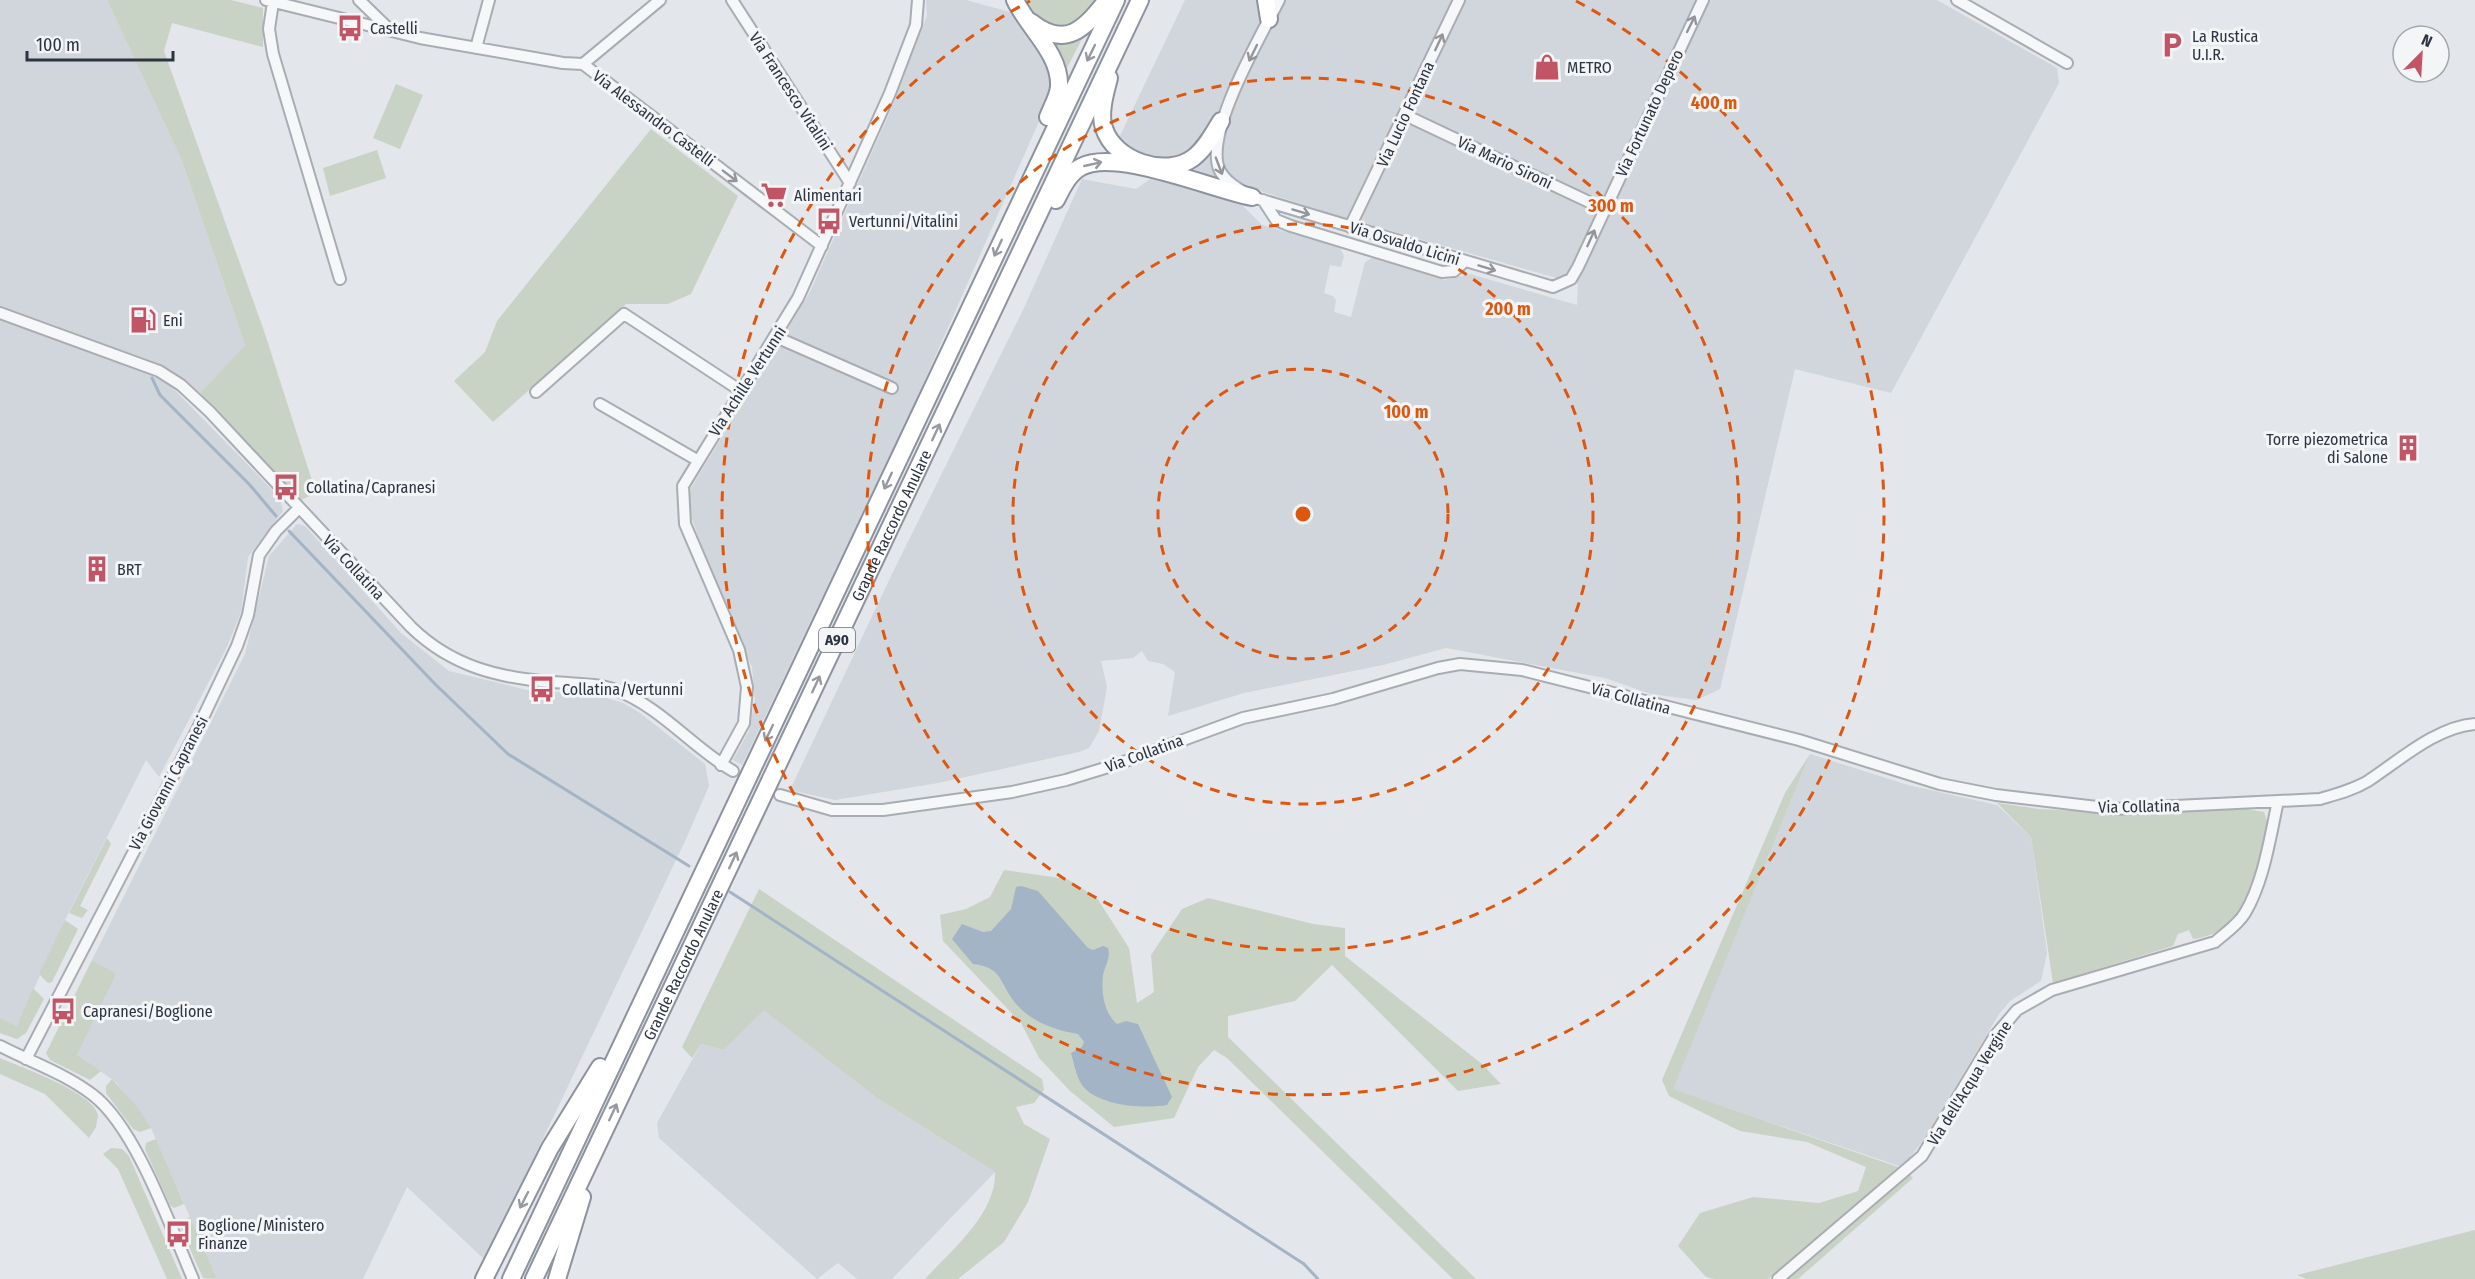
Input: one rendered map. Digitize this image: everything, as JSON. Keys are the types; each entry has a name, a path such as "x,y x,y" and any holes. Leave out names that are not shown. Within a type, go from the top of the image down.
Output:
{"highway":[{"path":"1015,0 1052,59 1059,87 1016,209"},
{"path":"1028,19 1049,33 1071,34 1087,26 1107,0"},
{"name":"Grande Raccordo Anulare","path":"511,1279 628,1026 1116,0"},
{"name":"Grande Raccordo Anulare","path":"534,1279 1140,0"},
{"path":"1266,0 1269,19"},
{"path":"1126,29 1113,64 1102,118 1106,133 1115,146 1126,155 1140,161 1158,166 1173,165 1190,160 1200,152 1221,122"},
{"path":"1009,274 1067,181 1080,167 1098,161 1127,163 1258,198"},
{"path":"484,1279 561,1128 628,1026"},
{"path":"557,1279 600,1140"}],"street":[{"path":"359,0 392,32"},
{"path":"476,48 489,0"},
{"path":"583,64 660,0"},
{"name":"Via Francesco Vitalini","path":"732,0 850,183"},
{"name":"Via Achille Vertunni","path":"722,765 744,723 747,687 742,660 685,524 683,486 798,298 912,36 917,20 918,0"},
{"path":"1279,0 1221,122 1215,151 1220,171 1228,181 1258,198 1276,220 1302,230 1442,272 1454,271 1465,261"},
{"name":"Via Lucio Fontana","path":"1350,227 1459,0"},
{"name":"Via Fortunato Depero","path":"1559,285 1574,273 1703,0"},
{"path":"1957,0 2067,63"},
{"path":"270,1 269,29 273,54 340,279"},
{"name":"Via Alessandro Castelli","path":"270,1 392,32 476,48 583,64 822,246"},
{"name":"Via Mario Sironi","path":"1405,115 1604,208"},
{"name":"Via Osvaldo Licini","path":"1258,198 1546,286 1559,285"},
{"name":"Via Collatina","path":"0,313 134,360 170,377 199,401 411,627 443,654 469,667 499,675 588,685 618,691 670,723 722,765 733,771"},
{"path":"536,392 624,314 741,391"},
{"path":"776,336 892,388"},
{"path":"600,404 697,460"},
{"name":"Via Giovanni Capranesi","path":"26,1059 197,730 237,646 248,615 255,564 261,550 299,508"},
{"name":"Via Collatina","path":"780,795 831,810 883,810 1012,792 1066,780 1118,764 1243,718 1333,699 1437,668 1460,664 1522,670 1799,740 1940,784 1996,795 2114,809 2320,799 2349,791 2444,732 2475,724"},
{"name":"Via dell'Acqua Vergine","path":"1778,1279 1922,1156 1994,1037 2017,1011 2052,990 2215,942 2233,927 2245,913 2260,876 2278,801"},
{"path":"0,1046 87,1091 115,1117 131,1141 193,1279"}],"shaded area":[{"path":"0,0 107,0 182,161 245,345 200,393 149,360 0,307"},
{"path":"926,0 966,0 1010,12 1050,66 1052,92 912,409 742,765 733,760 749,731 755,701 752,667 720,596 692,519 688,493 809,294 892,107 927,16"},
{"path":"1185,0 1937,0 2057,68 2059,83 1891,393 1795,369 1720,689 1697,700 1651,694 1605,678 1446,648 1383,665 1244,693 1168,716 1175,672 1163,664 1148,661 1142,651 1133,658 1101,661 1107,687 1099,731 1089,748 1079,752 938,783 835,800 790,790 892,574 1023,310 1082,179 1136,189 1152,178 1242,205 1262,225 1340,248 1344,256 1341,267 1330,265 1324,293 1333,296 1336,300 1334,312 1351,317 1365,262 1372,258 1445,280 1470,274 1577,305 1578,284 1335,215 1133,150 1119,138"},
{"path":"0,321 127,364 168,383 280,498 283,511 248,557 241,612 226,649 159,777 146,760 65,920 17,1026 0,1019"},
{"path":"297,524 305,526 401,633 449,671 527,690 597,695 623,703 640,713 705,764 709,786 686,839 485,1260 407,1187 363,1279 217,1279 151,1128 116,1082 77,1055 115,974 92,960 245,654 269,556"},
{"path":"1810,754 1908,785 1997,805 2031,837 2047,953 2041,981 2010,1001 1999,1014 1922,1142 1908,1160 1899,1166 1672,1089"},
{"path":"764,1009 877,1098 995,1172 892,1279 857,1279 838,1263 817,1279 659,1138 657,1123 701,1044 724,1050"}],"green space":[{"path":"107,0 231,0 263,8 263,47 172,23 164,51 264,331 316,493 299,501 200,393 245,345 182,161"},
{"path":"1023,0 1097,0 1079,24 1052,26 1040,21"},
{"path":"1084,35 1066,70 1060,52 1050,41"},
{"path":"396,84 423,95 400,149 373,138"},
{"path":"651,129 738,196 691,294 668,304 626,304 493,422 454,381 485,352 497,321"},
{"path":"377,150 386,178 330,196 323,168"},
{"path":"1810,754 1673,1089 1901,1168 1768,1279 1714,1279 1706,1277 1678,1246 1700,1213 1753,1197 1819,1203 1858,1191 1866,1167 1807,1142 1740,1131 1669,1096 1662,1080 1785,793"},
{"path":"1997,803 2039,809 2118,813 2235,807 2264,812 2268,824 2247,896 2227,925 2212,934 2193,939 2189,930 2178,934 2173,946 2053,983 2031,837"},
{"path":"107,838 111,844 80,906 88,910 82,918 69,913"},
{"path":"1004,870 1067,879 1097,898 1129,948 1137,1003 1154,992 1151,955 1182,909 1208,898 1313,924 1345,928 1345,956 1482,1064 1501,1084 1458,1091 1332,965 1295,1001 1228,1016 1228,1037 1476,1279 1453,1279 1227,1058 1214,1050 1198,1067 1174,1118 1114,1127 1070,1091 1039,1058 1021,1023 943,941 940,915 966,909 990,897"},
{"path":"759,889 1042,1079 1044,1090 1034,1103 1016,1107 1024,1124 1050,1139 1028,1202 1004,1242 958,1279 925,1279 959,1244 981,1216 994,1187 995,1172 877,1098 764,1010 724,1050 701,1044 692,1058 682,1047"},
{"path":"65,920 78,929 52,982 48,983 39,974"},
{"path":"92,960 116,974 77,1055 101,1071 90,1080 50,1060 46,1053"},
{"path":"33,988 44,999 26,1033 17,1039 0,1033 0,1018 17,1026"},
{"path":"0,1058 39,1074 84,1098 94,1107 98,1115 96,1127 89,1138 45,1094 0,1074"},
{"path":"112,1079 138,1108 151,1128 140,1132 133,1129 106,1093 106,1086"},
{"path":"156,1139 184,1204 174,1208 170,1205 145,1149 146,1143"},
{"path":"111,1148 122,1149 129,1156 182,1279 167,1279 118,1169 103,1154"},
{"path":"1910,1175 1913,1178 1798,1279 1786,1279 1798,1264"},
{"path":"190,1217 217,1279 203,1278 179,1224"},
{"path":"2475,1230 2475,1279 2306,1279 2297,1275"}],"water":[{"path":"1021,886 1038,891 1088,948 1093,950 1103,946 1108,948 1102,982 1106,1008 1117,1024 1126,1021 1138,1024 1172,1097 1167,1105 1146,1107 1109,1102 1089,1092 1080,1081 1071,1053 1082,1047 1084,1042 1078,1034 1051,1027 1026,1014 1013,1000 998,976 989,968 973,964 952,939 962,924 983,932 991,931 1011,909 1016,887"}],"waterway":[{"path":"152,378 160,395 249,484 276,516"},
{"path":"289,531 435,684 508,754 689,866"},
{"path":"730,892 1304,1264 1318,1279"}],"place":[{"name":"Castelli","path":"350,28"},
{"name":"La Rustica U.I.R.","path":"2172,45"},
{"name":"METRO","path":"1547,67"},
{"name":"Alimentari","path":"774,195"},
{"name":"Vertunni/Vitalini","path":"829,221"},
{"name":"Eni","path":"143,320"},
{"name":"Torre piezometrica di Salone","path":"2408,448"},
{"name":"Collatina/Capranesi","path":"286,487"},
{"name":"BRT","path":"97,569"},
{"name":"Collatina/Vertunni","path":"542,689"},
{"name":"Capranesi/Boglione","path":"63,1011"},
{"name":"Boglione/Ministero Finanze","path":"178,1234"}]}
